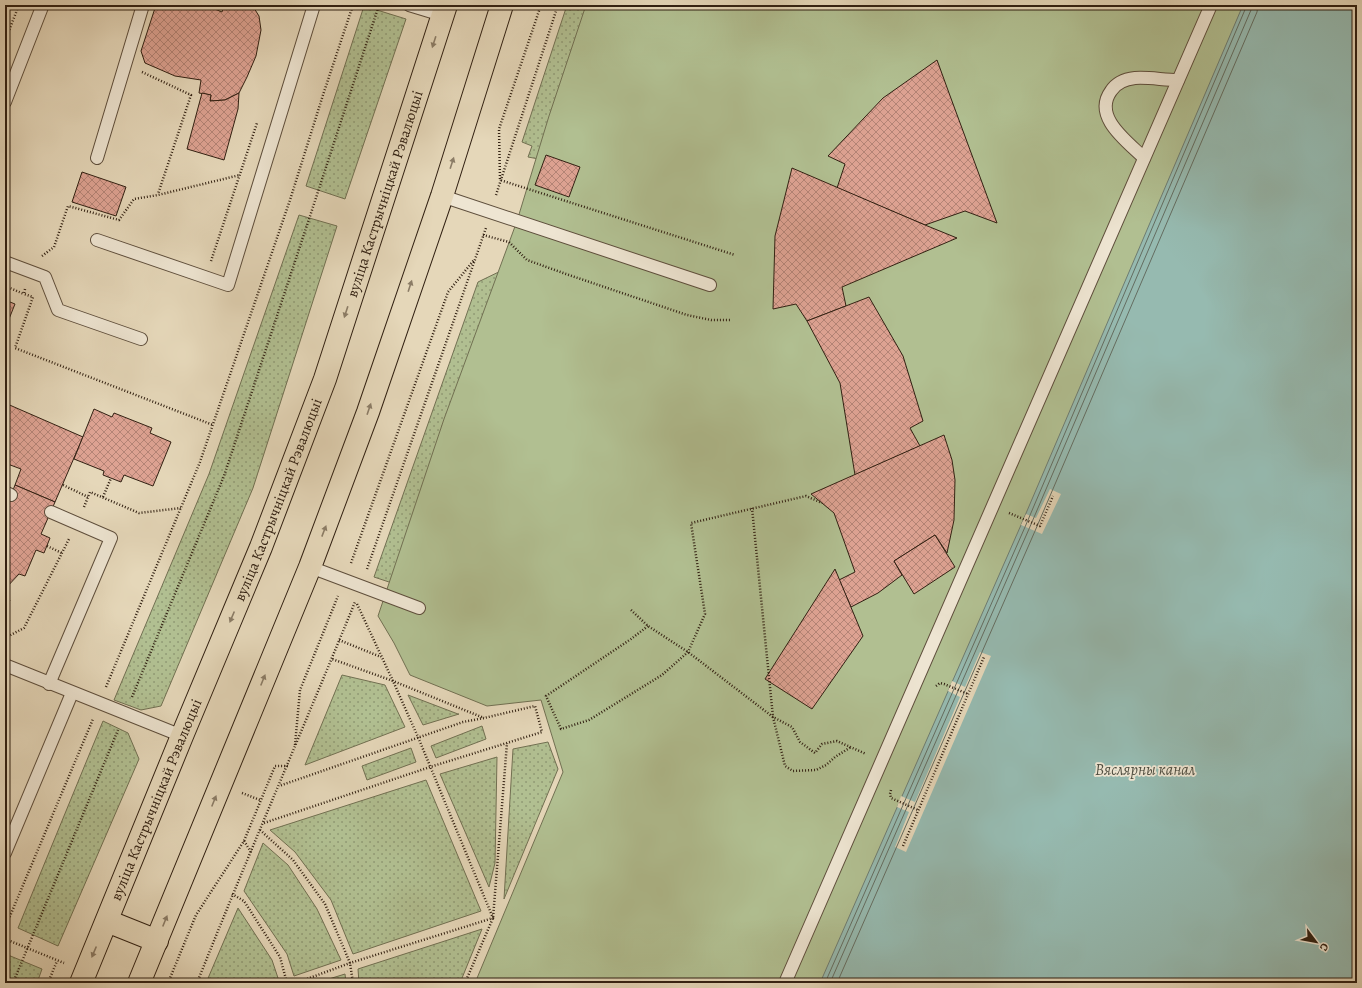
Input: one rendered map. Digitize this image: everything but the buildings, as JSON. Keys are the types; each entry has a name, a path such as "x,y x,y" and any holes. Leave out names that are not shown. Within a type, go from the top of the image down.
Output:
{"highway":[{"path":"139,983 310,567 368,412 442,196 502,5"},
{"name":"вуліца Кастрычніцкай Рэвалюцыі","path":"81,983 261,547 324,379 444,10"},
{"path":"107,921 157,941"}],"lane":[{"path":"5,102 42,5"},
{"path":"97,158 143,5"},
{"path":"97,240 228,285 314,5"},
{"path":"408,5 444,10"},
{"path":"785,983 1211,5"},
{"path":"1144,158 1110,123 1105,108 1106,99 1111,90 1118,83 1127,79 1178,80"},
{"path":"442,196 710,286"},
{"path":"5,262 45,277 58,310 141,339"},
{"path":"49,684 111,538 51,512"},
{"path":"310,567 419,608"},
{"path":"5,665 49,684 182,736"},
{"path":"5,853 72,693"}],"path":[{"path":"5,928 200,462 290,200 353,5"},
{"path":"13,983 224,476 314,207 379,5"},
{"path":"500,180 499,130 541,5"},
{"path":"361,586 476,258 500,180 511,151 558,5"},
{"path":"5,41 17,10"},
{"path":"125,64 191,95 158,195"},
{"path":"206,278 259,116"},
{"path":"24,294 33,264 54,247 68,206 119,220 134,199 158,195 240,175"},
{"path":"500,180 734,255"},
{"path":"483,235 509,242 527,260 687,315 711,320 731,320"},
{"path":"295,749 300,690 345,580 448,292 476,258"},
{"path":"5,286 33,297 15,348 213,425"},
{"path":"103,497 111,478"},
{"path":"63,485 88,497"},
{"path":"648,626 546,696 561,729 589,720 596,716 662,675 688,652 705,614 690,523 806,496 822,503"},
{"path":"1022,518 1040,526 1053,496"},
{"path":"752,508 773,717 785,766 793,771 816,770 826,765 835,757 851,747"},
{"path":"47,546 62,552"},
{"path":"197,983 232,894 288,766 355,600 418,737 493,918"},
{"path":"632,610 648,626 688,652 773,717 792,727 800,742 815,753 822,744 837,742 882,760"},
{"path":"339,640 382,657"},
{"path":"903,846 984,657"},
{"path":"332,659 393,681 484,718"},
{"path":"934,688 940,683 968,694"},
{"path":"264,822 542,732 535,706 463,722 279,787"},
{"path":"465,983 493,918 507,743"},
{"path":"168,983 196,915 244,841 275,766 288,766"},
{"path":"893,784 890,794 891,798 918,810"},
{"path":"260,830 293,860 325,904 350,963 353,983"},
{"path":"244,841 251,852"},
{"path":"232,894 244,901 280,957 287,983"},
{"path":"296,983 350,963 493,918"},
{"path":"5,939 57,960 48,983"}],"green space":[{"path":"567,5 588,5 544,160 528,157 532,146 522,142"},
{"path":"586,5 1357,5 1357,983 475,983 563,772 541,700 487,706 410,675 378,616 444,419 517,221 549,116"},
{"path":"364,6 406,19 345,199 306,186"},
{"path":"299,215 337,226 253,488 161,706 141,710 114,700 209,474"},
{"path":"509,267 398,585 374,577 478,282"},
{"path":"342,675 385,685 405,727 305,765"},
{"path":"408,695 458,714 459,714 423,725"},
{"path":"103,721 128,733 139,759 58,946 18,928"},
{"path":"482,726 486,739 436,758 431,746"},
{"path":"548,742 558,769 504,899 513,749"},
{"path":"411,748 416,762 367,780 362,766"},
{"path":"497,757 495,863 489,887 440,774"},
{"path":"426,780 481,911 353,954 331,900 295,852 270,830"},
{"path":"263,843 288,865 317,909 341,960 294,976 287,954 244,891"},
{"path":"238,908 272,960 279,981 273,983 206,983"},
{"path":"482,929 460,983 359,983 358,969"},
{"path":"8,955 42,969 37,983 5,983 5,962"},
{"path":"345,974 346,983 316,983"}],"water":[{"name":"Вяслярны канал","path":"1243,5 1357,5 1357,983 820,983 1021,525"}],"pier":[{"path":"1050,489 1061,494 1042,534 1021,525 1026,514 1036,518"},
{"path":"980,652 991,656 906,852 895,847 909,812 897,807 901,796 915,802 960,697 948,691 952,681 965,687"}]}
